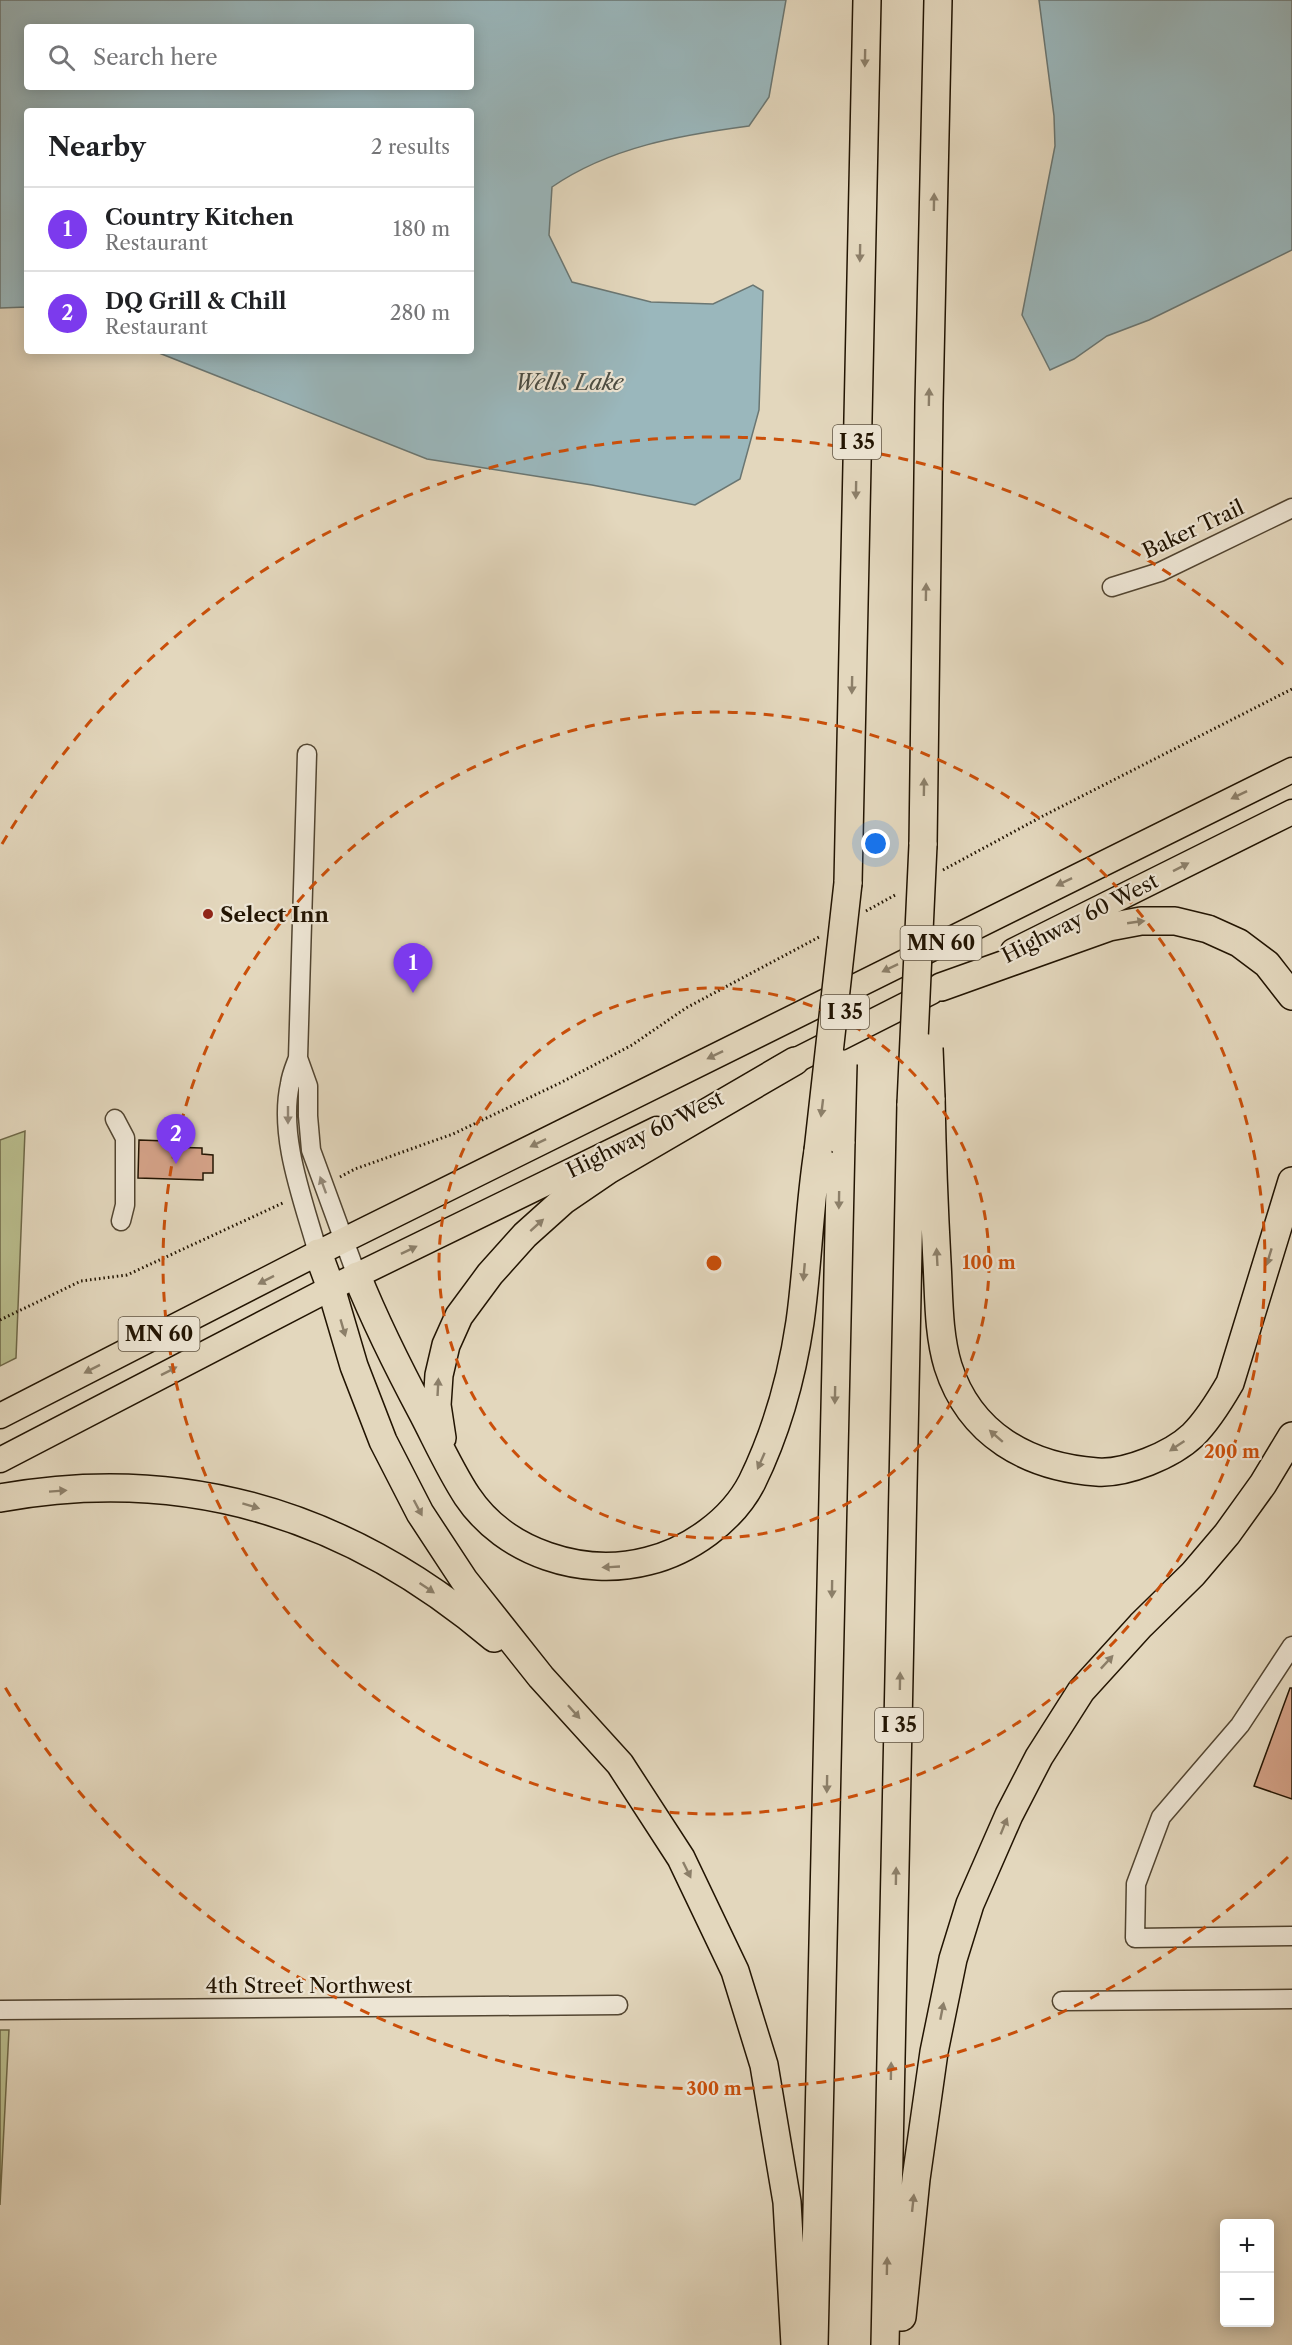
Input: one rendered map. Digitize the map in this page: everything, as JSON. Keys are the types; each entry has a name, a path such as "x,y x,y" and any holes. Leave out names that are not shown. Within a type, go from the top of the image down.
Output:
{"highway":[{"name":"I 35","path":"829,1146 848,883 867,0"},
{"path":"938,0 929,404 921,1101 934,1215 942,1333 948,1366 962,1396 981,1423 1006,1445 1036,1461 1067,1470 1101,1473 1133,1467 1164,1455 1191,1436 1213,1412 1230,1383 1292,1181"},
{"path":"941,987 1109,927 1141,921 1175,921 1208,929 1239,943 1267,964 1292,996"},
{"path":"449,1465 441,1436 439,1375 446,1345 459,1316 490,1274 525,1235 581,1188 795,1061"},
{"name":"I 35","path":"885,2345 921,1101"},
{"path":"357,1276 413,1396 449,1465 468,1498 493,1525 524,1546 557,1561 593,1568 630,1566 668,1556 708,1532 729,1514 751,1485 766,1450 786,1387 800,1322 829,1146"},
{"path":"814,2345 829,1146"},
{"path":"318,1253 354,1366 383,1441 420,1513 464,1580 541,1677 620,1764 681,1858 735,1971 764,2065 787,2202 795,2345"},
{"path":"899,2345 916,2179 934,2052 953,1959 970,1904 1009,1815 1039,1757 1081,1691 1193,1574 1227,1534 1263,1484 1292,1436"},
{"path":"0,1498 80,1489 124,1488 176,1491 234,1501 312,1525 381,1557 410,1576 467,1615 541,1677"}],"main road":[{"name":"Highway 60 West","path":"0,1416 344,1240 1292,770"},
{"name":"Highway 60 West","path":"0,1460 331,1288 795,1061 1292,812"}],"street":[{"name":"Baker Trail","path":"1112,587 1160,572 1292,508"},
{"path":"307,754 298,1058 289,1086 288,1119 291,1152 318,1253"},
{"path":"298,1058 308,1086 311,1150 357,1276"},
{"path":"116,1119 125,1138 125,1205 121,1221"},
{"path":"1292,1646 1240,1725 1161,1817 1136,1884 1135,1938 1292,1936"},
{"path":"1062,2001 1292,1999"},
{"name":"4th Street Northwest","path":"0,2010 618,2005"}],"path":[{"path":"938,873 1053,811 1292,689"},
{"path":"864,912 906,890"},
{"path":"323,1185 354,1169 453,1134 560,1083 632,1045 686,1008 822,934"},
{"path":"0,1320 81,1281 127,1275 301,1195"}],"green space":[{"path":"25,1131 16,1358 0,1366 0,1140"},
{"path":"0,2030 9,2030 0,2205"}],"water":[{"name":"Wells Lake","path":"0,0 786,0 769,97 749,126 672,139 622,152 574,173 552,187 549,235 572,282 651,302 713,304 753,285 763,291 759,410 740,479 695,505 592,485 427,459 162,354 474,354 474,108 24,108 24,307 0,308"},
{"path":"1039,0 1292,0 1292,250 1149,320 1107,336 1074,359 1050,370 1022,315 1055,146 1054,116"}],"building":[{"path":"139,1140 166,1141 166,1147 202,1148 202,1154 213,1155 213,1173 203,1173 203,1180 138,1178"},
{"path":"1290,1688 1292,1688 1292,1799 1254,1786"}],"place":[{"name":"Select Inn","path":"208,914"},
{"name":"Country Kitchen","path":"413,993"},
{"name":"DQ Grill & Chill","path":"176,1164"}]}
